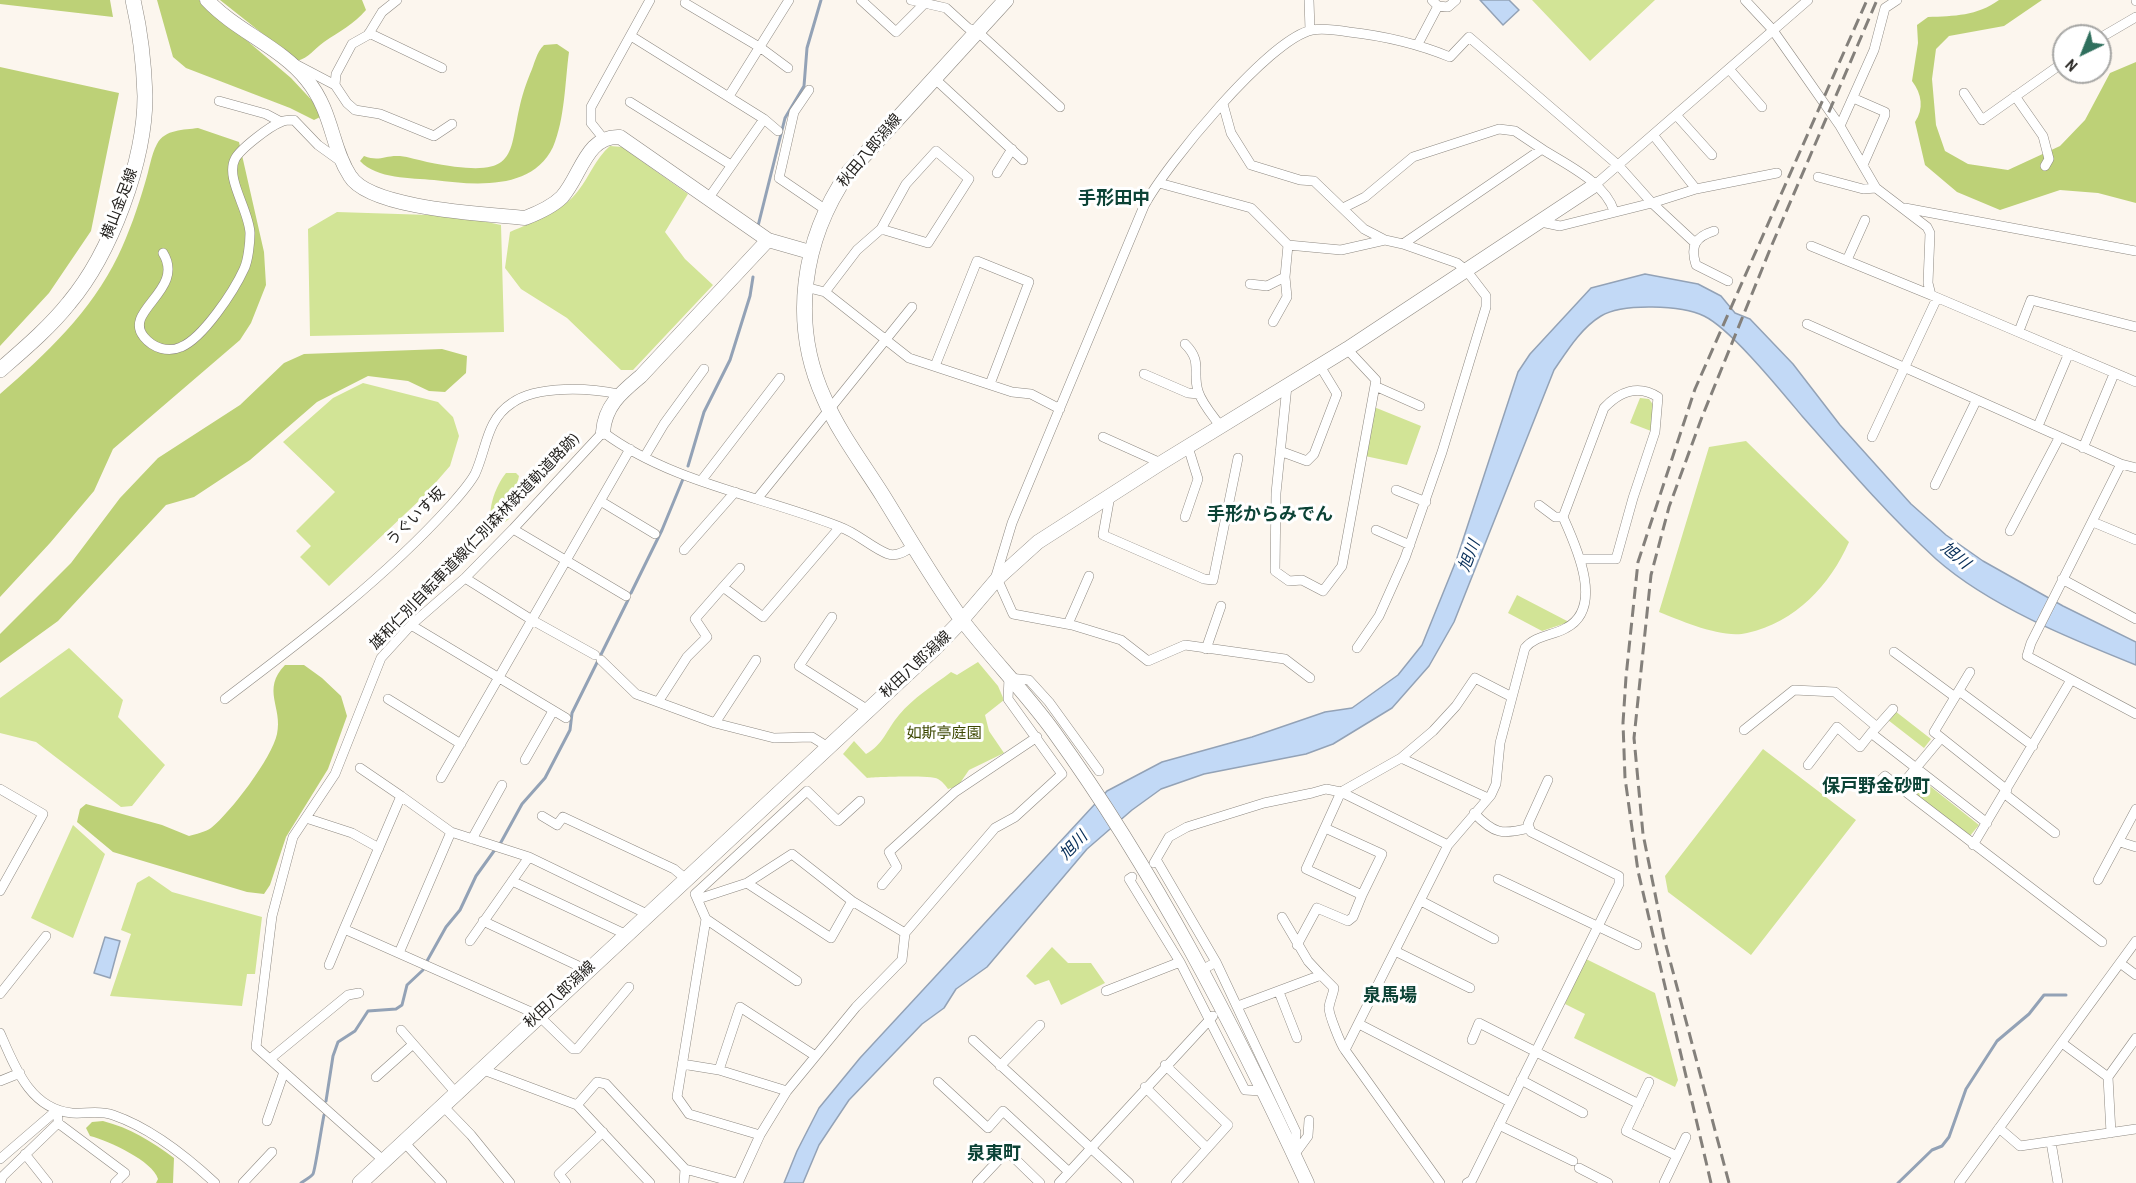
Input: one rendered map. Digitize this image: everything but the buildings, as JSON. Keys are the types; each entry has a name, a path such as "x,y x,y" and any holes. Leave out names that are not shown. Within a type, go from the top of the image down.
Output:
{"main road":[{"name":"横山金足線","path":"0,370 56,318 94,269 135,168 145,96 133,0"},
{"name":"秋田八郎潟線","path":"364,1181 382,1160 721,847 962,620 829,409 814,372 807,344 804,287 810,252 826,210 848,173 1006,0"}],"street":[{"path":"207,0 223,16 283,59 306,79 330,118 349,176 361,189 382,198 406,204 525,218 540,212 561,198 594,145 603,138 620,137 768,240 810,252"},
{"path":"335,86 336,74 352,44 369,33 382,12 397,0"},
{"path":"603,138 591,123 591,107 650,0"},
{"path":"729,96 789,0"},
{"path":"861,0 896,32 925,3"},
{"path":"910,0 946,8 968,28 977,31 1060,107"},
{"path":"1309,0 1310,30"},
{"path":"1418,44 1435,3 1448,7 1456,0"},
{"path":"1745,0 1772,29 1840,126 1876,188 1905,208 1930,233 1928,283 1934,297 1905,370 1872,437"},
{"path":"1307,1183 1202,970 1129,846 1053,731 962,620 997,579 1038,542 1161,463 1347,349 1595,185 1808,0"},
{"path":"1840,126 1874,50 1885,8 1897,0"},
{"path":"685,3 761,48 788,68"},
{"path":"2112,31 2136,17"},
{"path":"1310,678 1285,660 1185,645 1148,661 1121,640 1068,624 1013,614 997,579 997,567 1012,523 1142,212 1159,183 1191,140 1277,49 1310,30 1393,37 1450,57 1469,37 1619,166 1652,203 1694,242"},
{"path":"369,33 442,68"},
{"path":"631,36 729,96 778,131"},
{"path":"283,59 315,73 335,86 347,103 363,113 380,114 434,136 452,124"},
{"path":"1729,69 1762,106"},
{"path":"1964,93 1982,120 2052,70"},
{"path":"934,78 1023,160"},
{"path":"809,90 794,112 779,178 826,210"},
{"path":"2015,96 2043,136 2049,159 2045,166"},
{"path":"1853,98 1885,112 1886,115 1863,165"},
{"path":"219,101 266,114 281,122"},
{"path":"630,102 731,165"},
{"path":"1223,104 1231,133 1251,165 1300,180 1314,181 1364,229 1385,240 1457,263 1466,270 1486,296 1486,307 1426,502 1379,616 1357,648"},
{"path":"1677,116 1712,155"},
{"path":"708,199 764,119"},
{"path":"164,253 169,262 169,278 160,294 144,310 140,325 142,335 150,343 170,350 182,347 207,325 245,268 250,233 243,203 230,173 241,150 281,122 294,120 300,123 318,145 343,163"},
{"path":"1343,208 1365,197 1413,157 1499,129 1515,132 1595,185 1611,203 1614,211"},
{"path":"1654,136 1696,189"},
{"path":"1403,244 1542,148"},
{"path":"997,173 1011,149"},
{"path":"825,292 857,250 880,229 906,184 936,151 969,179 928,243 880,229"},
{"path":"1541,222 1560,226 1652,203 1696,189 1777,173"},
{"path":"1818,177 1863,189 1876,188"},
{"path":"1159,183 1251,208 1288,245 1341,250 1385,240"},
{"path":"1905,208 2136,250"},
{"path":"1847,260 1865,220"},
{"path":"1714,231 1701,235 1694,242 1692,253 1696,266 1728,281"},
{"path":"768,240 641,376 618,394 610,406 603,432 630,449 701,481 840,527 889,554 899,554 914,546"},
{"path":"1272,322 1287,297 1285,277 1288,245"},
{"path":"1811,246 2019,331 2136,382"},
{"path":"935,366 977,261 1029,282 990,384"},
{"path":"1250,284 1267,286 1285,277"},
{"path":"804,287 825,292 909,358 1012,392 1031,394 1060,409"},
{"path":"2019,331 2031,300 2136,327"},
{"path":"757,499 912,307"},
{"path":"1807,324 1905,370 2038,426 2059,438 2136,468"},
{"path":"1185,344 1192,350 1198,364 1196,380 1199,394 1221,427"},
{"path":"1287,386 1280,451 1275,571 1289,580 1302,580 1323,591 1342,567 1376,380 1347,349"},
{"path":"2038,426 2069,353"},
{"path":"1280,451 1307,461 1314,454 1337,394 1320,366"},
{"path":"645,456 664,424 704,369"},
{"path":"1144,374 1188,393 1199,394"},
{"path":"2083,448 2114,374"},
{"path":"701,481 780,378"},
{"path":"1375,386 1420,406"},
{"name":"うぐいす坂","path":"225,699 313,633 450,506 474,474 493,421 500,411 523,396 581,388 618,394"},
{"path":"1346,1050 1397,952 1448,845 1488,798 1499,771 1500,743 1522,657 1532,639 1571,626 1584,610 1586,592 1580,559 1563,517 1604,408 1615,396 1628,391 1651,392 1658,397 1655,432 1633,498 1617,559 1580,559"},
{"path":"1935,485 1976,401"},
{"name":"雄和仁別自転車道線(仁別森林鉄道軌道路跡)","path":"270,1059 256,1047 276,898 293,837 335,774 381,658 411,625 465,578 603,432"},
{"path":"1103,437 1161,463"},
{"path":"2010,531 2059,438"},
{"path":"1185,517 1198,479 1188,447"},
{"path":"441,778 567,563 630,449"},
{"path":"1110,496 1103,535 1204,579 1213,580 1238,458"},
{"path":"2121,464 2055,592 2027,656 2136,714"},
{"path":"1396,490 1426,502"},
{"path":"684,550 735,492"},
{"path":"602,502 655,534"},
{"path":"1539,505 1555,517 1563,517"},
{"path":"2093,522 2136,540"},
{"path":"723,587 763,616 840,527"},
{"path":"513,529 626,596"},
{"path":"1376,530 1410,544"},
{"path":"658,702 687,657 707,637 695,619 740,568"},
{"path":"1068,624 1089,576"},
{"path":"465,578 598,658 636,694 715,723 774,738 812,737 828,747"},
{"path":"2062,579 2136,619"},
{"path":"1206,649 1221,606"},
{"path":"832,618 799,666 868,710"},
{"path":"411,625 566,718"},
{"path":"1894,652 2033,746"},
{"path":"715,723 756,660"},
{"path":"1970,672 1934,732 2055,833"},
{"path":"577,1105 597,1082 606,1084 685,1169 738,1183 760,1135 787,1091 814,1055 902,960 905,933 995,828 1015,817 1062,774 1008,699 1009,678"},
{"path":"1009,678 1029,680 1099,771"},
{"path":"1362,895 1306,869 1341,792 1401,758 1433,731 1456,706 1475,678 1512,697"},
{"path":"1973,844 2072,680"},
{"path":"1744,730 1794,690 1835,692 1915,767 1986,823"},
{"path":"388,699 461,744"},
{"path":"1808,765 1837,727 1860,747 1893,709"},
{"path":"525,760 553,711"},
{"path":"882,885 897,867 889,852 955,792 1037,737"},
{"path":"1900,787 1941,738"},
{"path":"1401,758 1488,798"},
{"path":"360,768 451,832 529,857 647,914"},
{"path":"1871,790 1885,776 2102,942"},
{"path":"1467,1183 1472,1180 1619,884 1619,876 1532,832 1529,828 1528,824 1548,780"},
{"path":"472,840 502,785"},
{"path":"0,789 43,814 0,891"},
{"path":"1294,1155 1296,1132 1238,1006 1216,962 1155,862 1169,837 1187,827 1264,803 1326,789 1341,792 1448,845"},
{"path":"760,1135 689,1114 677,1097 706,919 695,894 807,790 838,821 860,801"},
{"path":"329,964 401,796"},
{"path":"2098,880 2136,809"},
{"path":"1473,813 1495,832 1509,833 1529,828"},
{"path":"542,816 557,825 563,817 674,869 686,879"},
{"path":"306,818 352,833 379,848"},
{"path":"1297,945 1317,909 1347,921 1353,917 1382,854 1325,828"},
{"path":"399,953 451,832"},
{"path":"2120,842 2136,847"},
{"path":"721,847 732,860"},
{"path":"698,899 747,884 792,854 852,901 905,933"},
{"path":"470,941 529,857"},
{"path":"1132,877 1129,879 1180,962 1245,1090 1262,1090"},
{"path":"1498,879 1637,945"},
{"path":"512,882 625,934"},
{"path":"747,884 831,938 852,901"},
{"path":"1421,901 1494,939"},
{"path":"1282,917 1297,945 1334,988 1329,1009 1337,1029 1338,1042 1440,1183"},
{"path":"706,919 797,981"},
{"path":"483,921 587,970"},
{"path":"344,929 538,1015 573,1049 577,1048 629,987"},
{"path":"0,994 46,936"},
{"path":"1959,1183 2136,941"},
{"path":"1397,952 1470,988"},
{"path":"1106,991 1180,962"},
{"path":"1202,970 1216,962"},
{"path":"2120,963 2136,975"},
{"path":"1238,1006 1321,975"},
{"path":"1279,992 1298,1038"},
{"path":"359,993 348,995 270,1059 382,1160"},
{"path":"719,1070 740,1006 814,1055"},
{"path":"1059,1183 1165,1065 1221,1009"},
{"path":"1472,1040 1479,1023 1639,1104"},
{"path":"1359,1024 1510,1102"},
{"path":"1000,1066 1040,1025"},
{"path":"401,1030 456,1092"},
{"path":"0,1033 34,1097 57,1110 73,1113 97,1111 113,1115 171,1146 216,1183"},
{"path":"2111,1133 2108,1077 2136,1038"},
{"path":"973,1040 1129,1183"},
{"path":"2062,1043 2108,1077"},
{"path":"376,1077 412,1045"},
{"path":"682,1064 719,1070 787,1091"},
{"path":"1165,1065 1228,1125 1176,1183"},
{"path":"481,1069 577,1105 650,1183"},
{"path":"267,1121 284,1072"},
{"path":"0,1081 20,1073"},
{"path":"1521,1080 1583,1113"},
{"path":"938,1082 988,1128 1004,1111 1069,1172"},
{"path":"1649,1082 1626,1131 1677,1156"},
{"path":"1145,1087 1207,1148"},
{"path":"442,1105 471,1134 510,1183"},
{"path":"57,1110 58,1123 125,1173 115,1183"},
{"path":"0,1159 57,1110"},
{"path":"1294,1155 1308,1137 1309,1120"},
{"path":"0,1183 25,1154 58,1123"},
{"path":"1499,1125 1608,1183"},
{"path":"1999,1128 2020,1146 2136,1129"},
{"path":"567,1183 559,1174 603,1132"},
{"path":"1664,1183 1686,1137"},
{"path":"403,1141 442,1183"},
{"path":"2051,1142 2058,1183"},
{"path":"978,1183 1007,1151 1040,1183"},
{"path":"243,1183 272,1152"},
{"path":"25,1154 48,1183"},
{"path":"684,1183 685,1169"}],"green space":[{"path":"0,0 110,0 113,17 0,4"},
{"path":"157,0 199,0 291,78 320,109 320,117 314,120 290,108 186,68 173,57"},
{"path":"220,0 362,0 366,10 308,56 297,61"},
{"path":"1532,0 1655,0 1590,61"},
{"path":"1999,0 2042,0 2004,26 1949,36 1936,49 1932,79 1936,125 1945,151 1968,164 2008,170 2060,146 2085,120 2104,84 2112,84 2112,72 2136,62 2136,203 2098,193 2060,190 2000,210 1957,192 1925,165 1915,122 1920,112 1921,101 1912,81 1918,43 1917,25 1928,17 1974,12"},
{"path":"557,44 569,52 560,124 553,147 543,161 531,171 501,182 467,183 385,174 367,167 360,161 364,156 378,158 400,156 462,167 485,168 500,163 509,153 521,99 537,55 544,45"},
{"path":"0,67 119,93 91,231 49,293 0,346"},
{"path":"198,128 239,142 264,252 266,285 251,323 240,340 113,449 94,491 0,597 0,394 50,348 95,296 118,256 130,229 153,153 160,139 175,131"},
{"path":"610,146 622,147 688,194 665,232 685,259 713,285 633,370 621,370 567,318 521,289 505,268 510,232 547,216 564,205 582,185 600,156"},
{"path":"337,212 459,216 501,225 504,332 310,336 308,229"},
{"path":"442,349 467,356 466,373 445,392 429,391 408,381 368,376 317,402 250,460 194,497 166,505 58,621 0,663 0,634 71,563 120,498 158,458 240,405 284,363 304,354"},
{"path":"363,383 438,402 453,417 459,436 450,466 424,496 329,586 300,557 311,546 296,531 335,492 283,442 333,398"},
{"path":"1640,398 1649,399 1654,406 1651,431 1630,423"},
{"path":"1374,407 1421,426 1407,465 1365,456"},
{"path":"1746,441 1849,542 1832,573 1809,600 1796,611 1765,628 1747,633 1726,634 1659,612 1709,447"},
{"path":"506,473 516,473 519,476 509,519 496,529 491,516 492,501"},
{"path":"1517,595 1569,622 1542,631 1508,613"},
{"path":"69,648 123,700 118,717 165,765 132,806 121,807 36,742 0,733 0,698"},
{"name":"如斯亭庭園","path":"978,662 998,686 1004,700 985,715 989,731 1004,753 969,770 958,786 948,789 938,779 925,777 867,778 843,754 854,741 866,754 872,750 899,715 917,697 951,672 957,675"},
{"path":"285,665 304,665 322,678 341,696 347,716 328,769 286,837 270,885 264,894 247,892 113,852 77,822 80,809 86,804 162,825 189,836 211,828 229,810 249,784 274,744 278,724 274,683"},
{"path":"1895,711 1931,739 1924,748 1888,720"},
{"path":"1763,749 1856,820 1751,955 1668,892 1665,876"},
{"path":"1916,775 1979,825 1969,837 1906,788"},
{"path":"73,825 105,854 73,938 31,918"},
{"path":"149,876 172,892 262,917 255,974 247,974 242,1006 110,996 131,934 121,930 137,883"},
{"path":"1052,947 1068,963 1091,963 1105,983 1061,1005 1049,980 1035,985 1026,976"},
{"path":"1586,959 1655,993 1678,1080 1675,1087 1574,1038 1585,1014 1565,1004"},
{"path":"103,1121 140,1136 174,1158 173,1183 156,1183 158,1179 148,1165 119,1147 90,1136 86,1128 92,1122"}],"water":[{"path":"1480,0 1509,0 1519,10 1503,25"},
{"name":"旭川","path":"1645,274 1698,284 1721,296 1735,313 1750,319 1793,364 1840,425 1911,504 1946,535 1983,561 2063,606 2136,642 2136,665 2058,632 2005,606 1980,592 1936,559 1867,489 1755,362 1715,323 1694,312 1667,308 1637,307 1611,312 1601,316 1587,327 1554,370 1454,622 1429,666 1392,708 1333,744 1306,754 1204,774 1161,789 1132,810 1087,849 987,967 956,989 944,1008 922,1024 849,1100 819,1145 803,1183 784,1183 819,1108 860,1058 1107,791 1162,762 1252,737 1325,712 1352,708 1398,675 1422,645 1456,561 1518,372 1530,354 1591,288"},
{"path":"105,937 120,941 110,978 94,973"}],"waterway":[{"path":"758,226 785,118 804,86 807,48 821,0"},
{"path":"688,466 704,412 730,360 750,296 753,277"},
{"path":"631,593 662,530 683,479"},
{"path":"500,844 522,804 545,778 570,730 572,713 628,600"},
{"path":"427,961 446,927 460,910 476,876 494,851"},
{"path":"326,1101 333,1056 338,1042 355,1031 368,1011 396,1009 402,1005 407,985 423,970"},
{"path":"1898,1183 1932,1150 1942,1146 1949,1137 1966,1089 1997,1041 2029,1014 2044,995 2066,995"},
{"path":"301,1183 313,1174 324,1115"}],"railway":[{"path":"1711,1183 1638,871 1625,778 1623,723 1638,562 1695,389 1867,0"},
{"path":"1729,1183 1664,938 1643,834 1634,738 1651,575 1669,507 1702,417 1771,247 1877,0"}],"district":[{"name":"手形田中","path":"1114,199"},
{"name":"手形からみでん","path":"1270,515"},
{"name":"保戸野金砂町","path":"1876,787"},
{"name":"泉馬場","path":"1390,996"},
{"name":"泉東町","path":"994,1154"}]}
